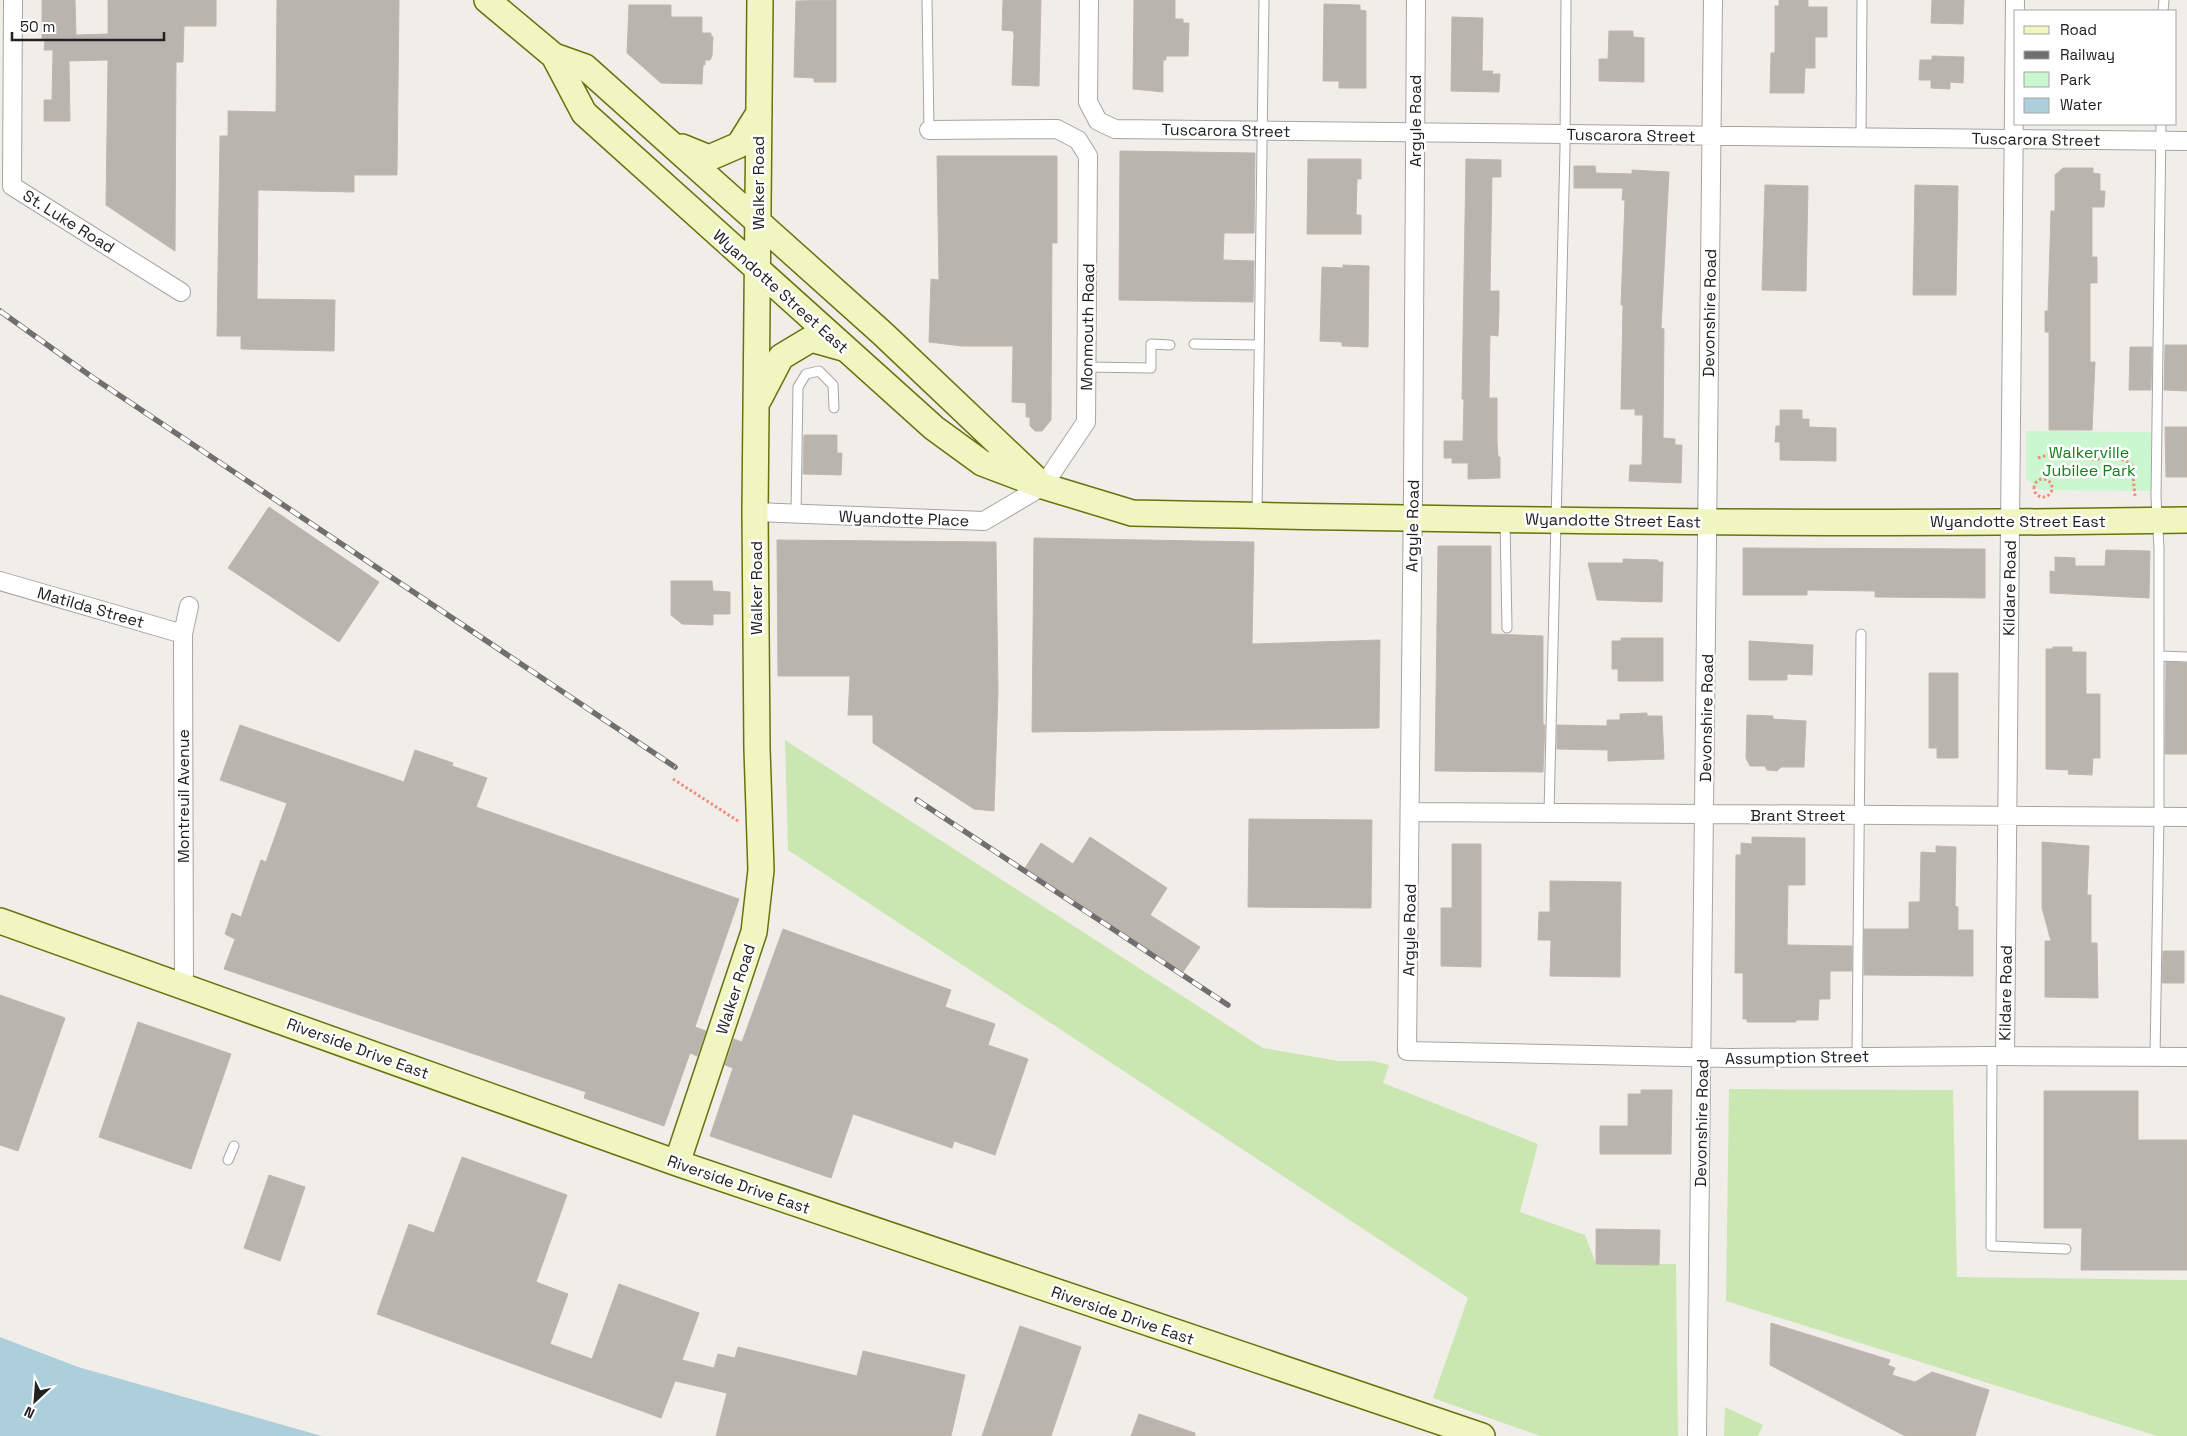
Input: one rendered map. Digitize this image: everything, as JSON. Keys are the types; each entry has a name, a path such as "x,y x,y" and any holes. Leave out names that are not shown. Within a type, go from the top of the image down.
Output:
{"main road":[{"name":"Wyandotte Street East","path":"487,0 554,56 585,67 882,333 1043,486"},
{"name":"Walker Road","path":"677,1162 749,948 756,919 761,854 757,749 755,512 760,0"},
{"name":"Wyandotte Street East","path":"554,56 584,113 934,428 982,464 1043,486 1132,513 1557,520 2010,522 2187,520"},
{"path":"668,141 708,158 739,145 759,113"},
{"path":"757,404 781,357 811,339 846,349"},
{"name":"Riverside Drive East","path":"0,921 677,1162 1482,1436"}],"street":[{"name":"St. Luke Road","path":"13,0 12,186 181,292"},
{"name":"Tuscarora Street","path":"1089,0 1088,102 1098,121 1115,129 2013,139 2161,132 2187,141"},
{"name":"Argyle Road","path":"1407,1051 1416,0"},
{"name":"Devonshire Road","path":"1697,1436 1713,0"},
{"name":"Kildare Road","path":"1998,1056 2007,816 2014,70"},
{"name":"Monmouth Road","path":"929,130 1057,129 1078,140 1088,156 1086,422 1043,486"},
{"name":"Wyandotte Place","path":"755,512 984,521 1043,486"},
{"name":"Matilda Street","path":"0,581 183,634"},
{"name":"Montreuil Avenue","path":"184,986 183,634 189,606"},
{"name":"Brant Street","path":"1410,812 2187,817"},
{"name":"Assumption Street","path":"1407,1051 1702,1058 1857,1056 2187,1057"}],"lane":[{"path":"928,0 929,130"},
{"path":"1257,516 1264,0"},
{"path":"1549,813 1557,520 1566,0"},
{"path":"1861,137 1862,0"},
{"path":"2155,1057 2159,817 2158,520 2156,497 2161,132"},
{"path":"1086,367 1151,368 1151,344 1170,344"},
{"path":"1194,344 1260,345"},
{"path":"796,514 798,386 806,374 819,371 833,385 834,408"},
{"path":"1505,519 1507,628"},
{"path":"1857,1056 1861,634"},
{"path":"2159,656 2187,657"},
{"path":"1998,1056 1990,1246 2066,1249"},
{"path":"228,1160 234,1146"}],"path":[{"path":"2038,458 2060,453 2088,459 2122,458 2131,464 2135,496"},
{"path":"2047,479 2052,484 2053,490 2050,495 2041,497 2036,494 2034,486 2038,480 2047,479"},
{"path":"673,779 744,826"}],"green space":[{"name":"Walkerville Jubilee Park","path":"2026,431 2151,432 2152,491 2040,490 2026,479"},
{"path":"785,740 1263,1048 1339,1061 1373,1061 1389,1065 1383,1083 1538,1144 1520,1212 1585,1235 1596,1264 1676,1264 1678,1436 1540,1436 1433,1398 1468,1298 788,850"},
{"path":"1729,1089 1953,1090 1957,1277 2187,1280 2187,1436 2157,1436 1726,1301"},
{"path":"1725,1407 1763,1425 1758,1436 1724,1436"}],"water":[{"path":"0,1337 78,1367 322,1436 0,1436"}],"building":[{"path":"42,0 75,0 76,35 108,34 108,0 216,0 216,26 184,26 183,62 176,62 175,251 106,205 108,60 69,61 70,121 44,121 44,100 52,100 53,50 44,50 45,40 42,40"},
{"path":"277,0 399,0 397,175 354,175 354,192 258,190 257,299 335,300 334,351 241,349 241,336 217,336 220,136 228,136 228,111 276,112"},
{"path":"836,0 836,82 814,82 814,78 794,77 796,1"},
{"path":"1003,0 1041,0 1039,86 1012,85 1014,35 1013,31 1002,30"},
{"path":"1134,0 1175,0 1175,19 1183,19 1183,23 1189,23 1188,56 1166,56 1166,60 1163,60 1163,92 1133,89"},
{"path":"1779,0 1808,0 1808,7 1827,7 1827,37 1815,37 1815,68 1805,68 1804,93 1770,93 1771,53 1775,53 1775,6 1779,6"},
{"path":"1932,0 1964,0 1963,24 1931,23"},
{"path":"1324,4 1360,5 1360,10 1366,11 1366,88 1339,88 1339,81 1323,81"},
{"path":"629,5 671,5 671,17 702,17 702,33 711,33 713,37 712,56 710,60 705,60 705,65 703,65 702,84 661,83 627,53"},
{"path":"1452,17 1483,18 1482,71 1493,71 1492,74 1500,74 1499,92 1451,91"},
{"path":"1609,31 1633,31 1633,37 1644,38 1644,82 1599,81 1599,59 1608,59"},
{"path":"1932,56 1964,57 1963,83 1950,82 1950,89 1931,88 1931,80 1919,80 1920,60 1932,60"},
{"path":"1120,151 1255,153 1254,233 1224,233 1223,260 1254,261 1253,302 1119,300"},
{"path":"937,156 1057,156 1057,243 1052,243 1051,420 1042,431 1035,431 1030,426 1030,417 1026,417 1026,403 1012,402 1013,346 962,346 929,342 931,279 939,280"},
{"path":"1308,159 1361,159 1361,179 1357,179 1356,215 1361,215 1361,234 1307,234"},
{"path":"1466,159 1501,160 1501,177 1492,177 1490,291 1499,291 1499,309 1498,336 1490,335 1489,398 1497,398 1497,441 1498,457 1500,457 1500,478 1468,479 1468,463 1452,463 1452,458 1444,458 1444,441 1463,441"},
{"path":"1574,166 1595,166 1596,173 1632,174 1632,170 1669,172 1661,328 1664,329 1663,438 1675,439 1675,445 1682,445 1681,483 1629,481 1630,465 1642,465 1643,415 1635,415 1635,409 1621,409 1623,305 1621,305 1625,200 1622,200 1623,188 1574,188"},
{"path":"2063,168 2093,168 2093,173 2100,174 2100,191 2105,191 2104,207 2092,207 2092,257 2097,257 2097,283 2090,283 2090,362 2095,362 2092,430 2049,430 2049,332 2045,332 2045,311 2048,311 2051,211 2055,211 2055,175"},
{"path":"1765,185 1808,186 1806,291 1762,290"},
{"path":"1915,185 1958,186 1956,295 1913,295"},
{"path":"1343,265 1369,266 1368,347 1342,346 1342,342 1320,341 1322,267 1343,268"},
{"path":"2165,345 2187,345 2187,391 2164,390"},
{"path":"2130,347 2152,347 2151,390 2129,390"},
{"path":"1780,410 1802,410 1802,419 1809,419 1809,427 1836,428 1836,461 1780,460 1780,442 1775,442 1776,426 1780,426"},
{"path":"2165,427 2187,427 2187,477 2166,477"},
{"path":"804,435 837,435 837,453 842,453 841,475 803,474"},
{"path":"269,507 379,582 339,642 228,568"},
{"path":"1034,538 1254,542 1252,644 1380,640 1379,728 1032,732"},
{"path":"777,540 996,542 998,693 994,811 974,809 873,743 873,715 848,715 850,676 778,676"},
{"path":"1438,546 1491,546 1491,634 1543,636 1543,725 1545,725 1543,772 1435,771"},
{"path":"1743,548 1985,549 1985,598 1875,597 1875,591 1807,590 1807,595 1743,595"},
{"path":"2106,550 2150,551 2149,598 2050,593 2050,571 2055,572 2055,557 2075,558 2075,566 2105,566"},
{"path":"1623,559 1658,560 1658,562 1663,562 1662,602 1597,600 1588,563 1623,563"},
{"path":"671,581 712,581 713,591 730,592 730,614 713,614 713,625 682,624 671,615"},
{"path":"1621,638 1663,638 1663,681 1618,681 1618,669 1612,669 1612,641 1621,641"},
{"path":"1749,641 1813,645 1812,675 1787,674 1787,680 1749,680"},
{"path":"2053,647 2072,647 2072,652 2086,652 2086,694 2100,694 2100,758 2093,758 2092,775 2068,774 2069,770 2046,769 2046,649 2053,649"},
{"path":"2166,662 2187,663 2187,754 2165,754"},
{"path":"1929,673 1958,673 1958,758 1937,758 1937,748 1929,748"},
{"path":"1647,713 1647,716 1662,716 1664,759 1608,761 1608,750 1557,749 1557,725 1607,726 1607,720 1620,720 1620,714"},
{"path":"1747,715 1773,716 1773,719 1806,721 1804,767 1781,767 1777,771 1767,770 1765,766 1750,766 1746,758"},
{"path":"240,725 404,782 415,750 453,763 452,766 487,778 476,807 739,899 695,1027 706,1031 697,1056 690,1053 664,1126 584,1098 586,1092 224,969 235,939 225,934 232,913 241,917 261,860 266,862 287,803 220,780"},
{"path":"1249,819 1372,820 1371,908 1248,907"},
{"path":"1090,837 1167,888 1150,915 1200,947 1183,972 1025,868 1041,843 1073,864"},
{"path":"1752,837 1805,838 1805,885 1788,885 1787,945 1852,946 1852,971 1830,971 1830,999 1819,999 1818,1020 1747,1022 1747,1019 1743,1019 1743,973 1735,973 1736,855 1741,855 1741,843 1752,844"},
{"path":"2042,842 2089,846 2087,895 2091,895 2091,943 2097,943 2098,998 2045,997 2045,941 2051,941 2042,908"},
{"path":"1452,844 1481,844 1481,967 1441,966 1441,908 1452,908"},
{"path":"1936,846 1956,847 1955,906 1958,907 1958,930 1973,930 1973,976 1864,975 1864,929 1909,929 1909,902 1920,902 1921,852 1936,853"},
{"path":"1550,881 1621,882 1620,977 1550,976 1551,940 1538,940 1539,912 1550,912"},
{"path":"783,929 951,990 945,1007 995,1024 988,1045 1028,1059 995,1155 954,1141 952,1148 853,1114 831,1178 710,1136 733,1068 725,1065 734,1039 742,1042"},
{"path":"2163,951 2184,951 2184,983 2162,983"},
{"path":"0,995 65,1018 18,1151 0,1145"},
{"path":"138,1022 231,1054 191,1169 99,1137"},
{"path":"1641,1090 1672,1090 1671,1154 1600,1154 1600,1126 1628,1126 1628,1094 1641,1094"},
{"path":"2044,1091 2138,1091 2138,1140 2187,1140 2187,1270 2081,1270 2082,1228 2044,1228"},
{"path":"462,1157 567,1195 536,1282 568,1294 550,1344 592,1359 619,1284 699,1313 682,1360 714,1368 718,1354 735,1358 738,1347 857,1376 863,1351 965,1375 951,1436 716,1436 727,1393 675,1381 661,1418 377,1314 409,1224 434,1233"},
{"path":"269,1175 305,1187 280,1261 244,1248"},
{"path":"1596,1229 1660,1230 1659,1265 1596,1264"},
{"path":"1771,1323 1890,1360 1888,1365 1895,1368 1892,1375 1915,1382 1932,1372 1989,1390 1975,1436 1905,1436 1770,1365"},
{"path":"1020,1326 1081,1347 1051,1436 982,1436"},
{"path":"1139,1414 1195,1433 1195,1436 1131,1436"}],"railway":[{"path":"0,311 92,377 675,767"},
{"path":"917,800 1228,1005"}]}
